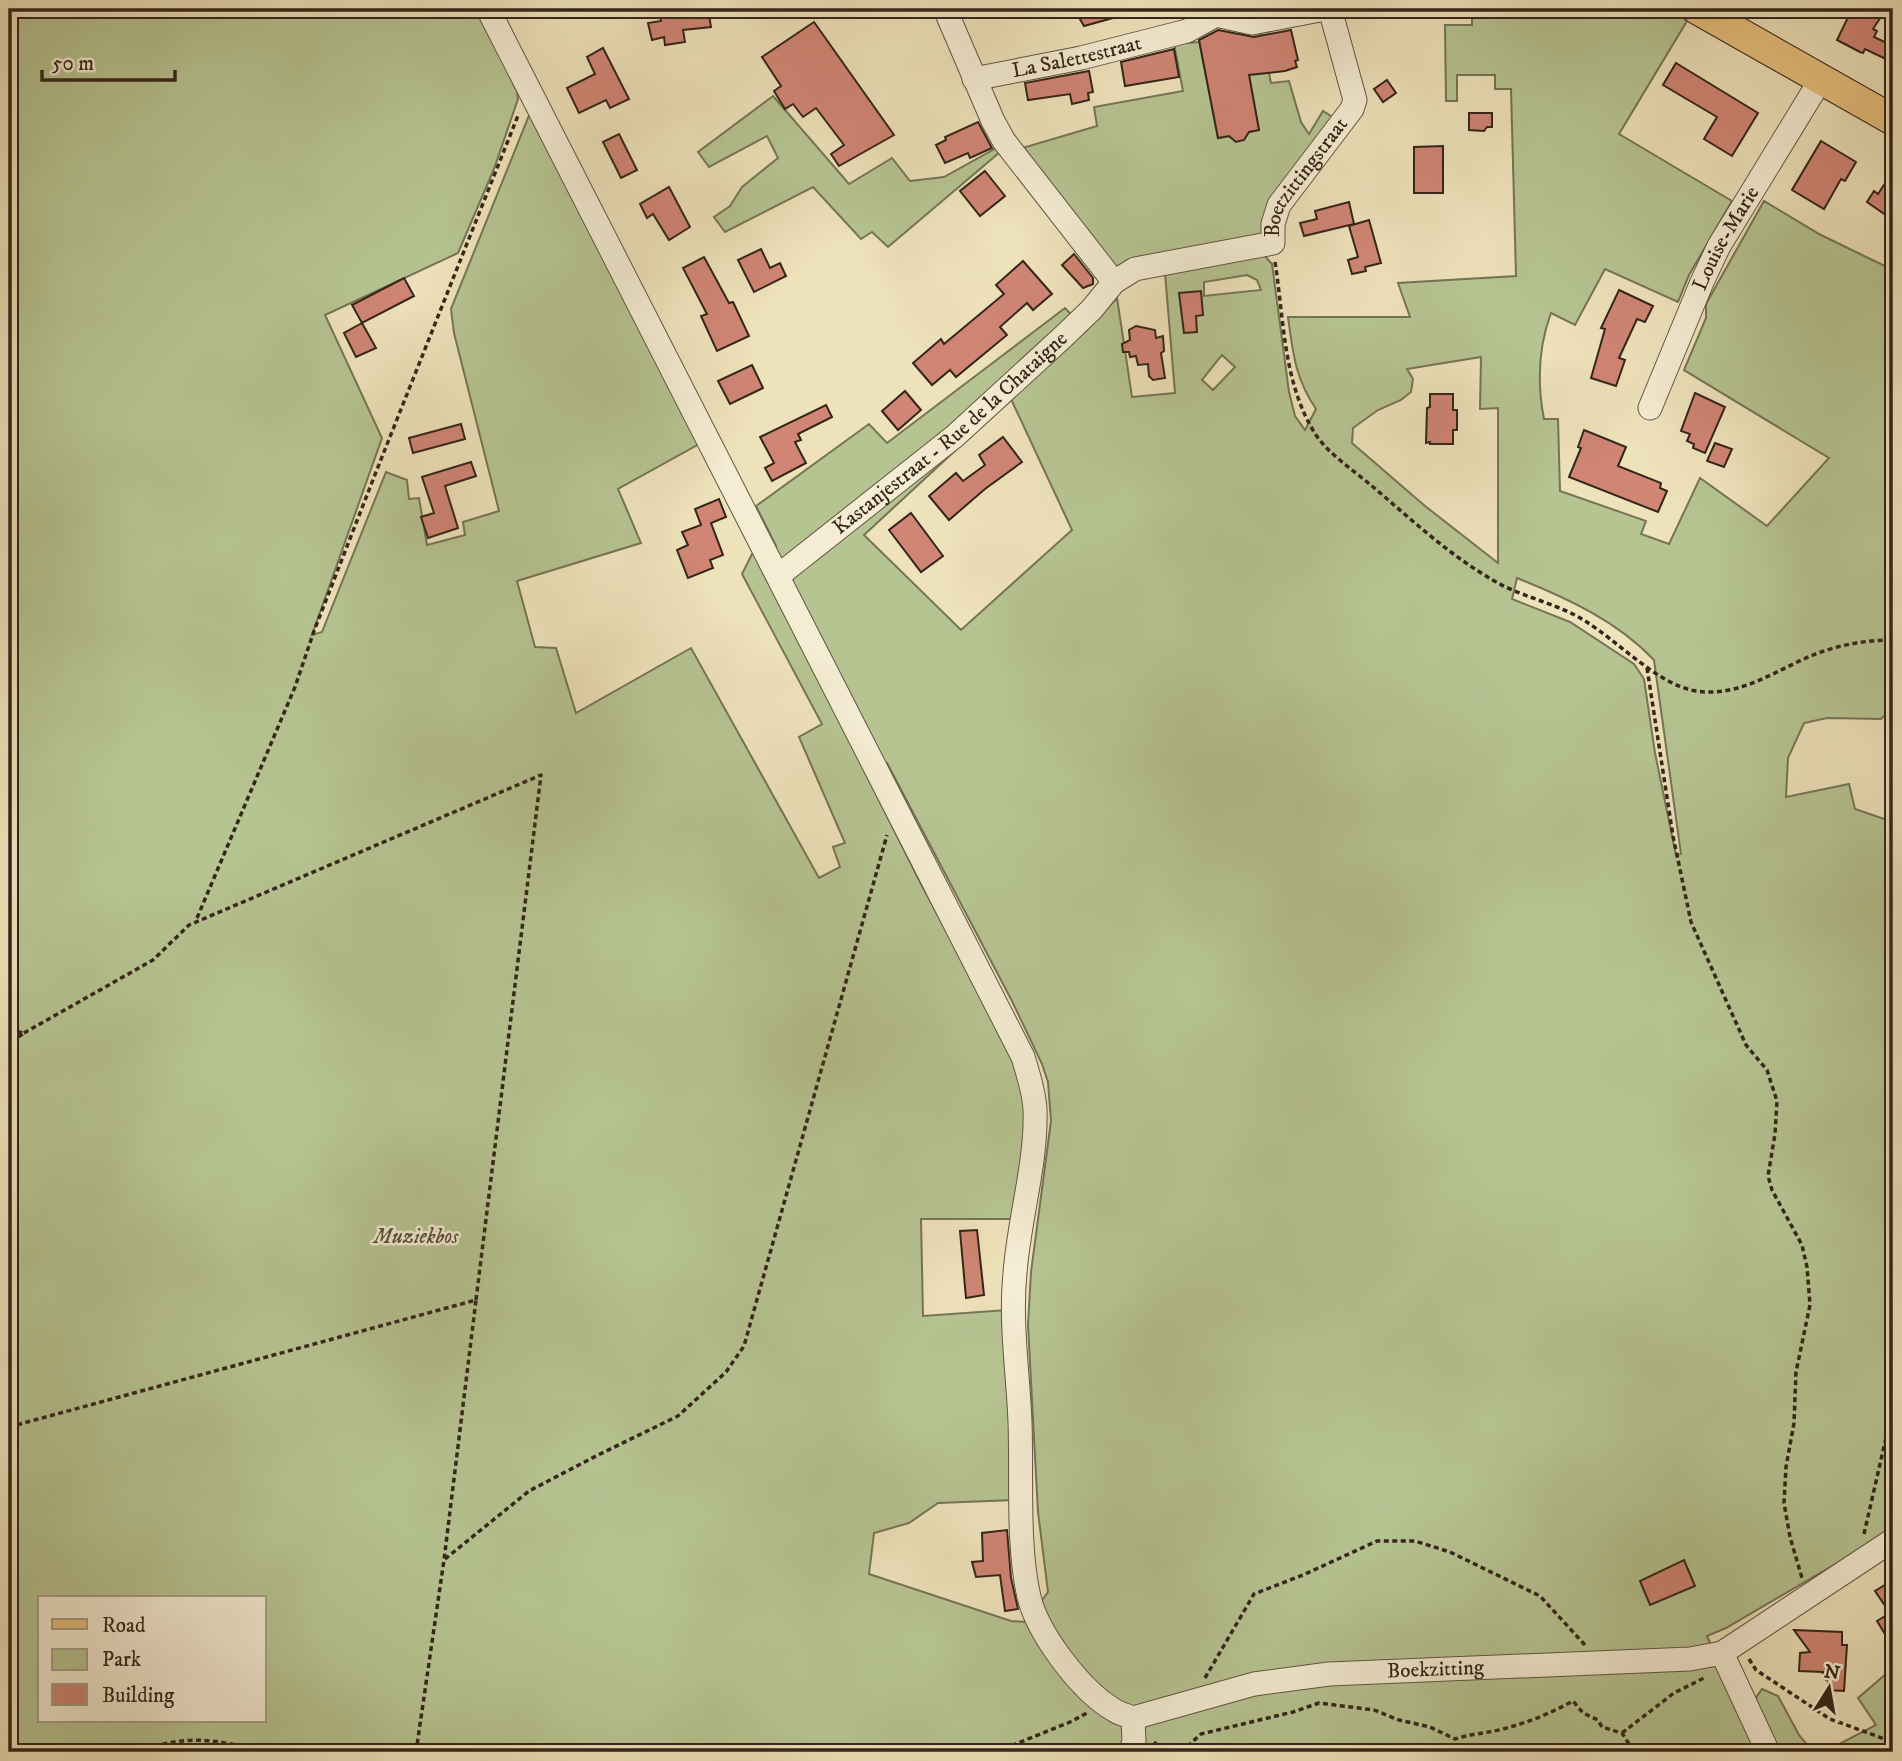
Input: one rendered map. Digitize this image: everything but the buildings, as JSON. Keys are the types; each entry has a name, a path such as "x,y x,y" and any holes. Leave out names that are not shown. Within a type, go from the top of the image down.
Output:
{"main road":[{"path":"1697,9 1893,120"}],"street":[{"path":"488,9 1023,1058 1032,1087 1035,1109 1014,1283 1022,1519 1030,1599 1058,1656 1080,1681 1105,1703 1133,1718 1135,1742 1130,1752"},
{"path":"945,9 1004,141 1114,282"},
{"name":"La Salettestraat","path":"975,79 1081,58 1186,31 1215,12 1252,23 1328,9"},
{"name":"Boetzittingstraat","path":"1273,243 1273,223 1279,205 1352,109 1355,100 1328,9"},
{"name":"Louise-Marie","path":"1650,408 1719,246 1821,79"},
{"name":"Kastanjestraat - Rue de la Chataigne","path":"778,576 955,436 1092,309 1114,282 1135,269 1273,243"},
{"name":"Boekzitting","path":"1133,1718 1223,1692 1286,1679 1372,1671 1690,1659 1731,1648 1893,1540"},
{"path":"1731,1648 1768,1752"}],"path":[{"path":"197,918 295,687 314,631 519,114 532,98"},
{"name":"Boetzittingstraat","path":"1273,243 1291,372 1315,433 1338,457 1440,545 1499,583 1583,619 1647,668"},
{"path":"1647,668 1667,681 1695,691 1727,691 1774,675 1819,653 1870,640 1893,640"},
{"path":"1647,668 1673,836 1691,922 1746,1045 1767,1070 1777,1101 1768,1176 1772,1190 1802,1245 1808,1267 1810,1305 1796,1372 1794,1423 1786,1467 1784,1503 1805,1597"},
{"path":"9,1043 153,960 188,925 541,775 444,1560 416,1752"},
{"path":"444,1560 529,1491 678,1416 726,1372 744,1346 895,807"},
{"path":"9,1030 24,1033"},
{"path":"9,1427 475,1300"},
{"path":"1856,1566 1893,1406"},
{"path":"1204,1680 1254,1594 1377,1541 1415,1541 1450,1552 1539,1596 1601,1661"},
{"path":"1622,1732 1674,1693 1708,1676 1731,1648 1792,1696 1830,1719 1893,1742"},
{"path":"1181,1752 1201,1734 1319,1703 1374,1710 1399,1720 1430,1727 1455,1739 1509,1728 1550,1713 1573,1701 1583,1713 1598,1720 1602,1727 1622,1732 1629,1744 1639,1752"},
{"path":"996,1752 1070,1722 1105,1703"},
{"path":"138,1752 160,1744 190,1739 229,1743 266,1752"}],"green space":[{"name":"Muziekbos","path":"9,9 477,9 517,91 518,99 494,169 458,253 325,315 382,438 312,635 322,632 386,472 407,480 409,499 419,498 427,545 465,535 463,522 499,511 454,333 451,309 532,108 699,444 618,489 641,543 517,581 535,647 556,648 576,713 691,648 819,878 840,867 833,847 845,843 799,737 822,724 742,574 752,554 776,546 756,506 869,424 887,443 1065,308 1086,330 1117,298 1132,397 1175,393 1165,273 1263,254 1272,264 1289,392 1295,416 1305,430 1316,409 1299,376 1288,317 1410,317 1398,283 1516,276 1511,89 1495,89 1495,75 1457,75 1457,101 1446,101 1445,25 1472,25 1472,9 1671,9 1687,21 1619,134 1732,201 1689,275 1678,302 1605,269 1575,325 1551,313 1541,352 1540,392 1544,419 1558,419 1560,491 1646,521 1641,534 1669,544 1700,478 1767,526 1829,458 1684,370 1706,318 1706,304 1764,201 1821,235 1893,270 1891,709 1881,719 1827,718 1804,723 1788,758 1786,797 1849,784 1855,809 1893,822 1893,1560 1880,1538 1726,1628 1707,1636 1758,1752 9,1752","holes":["1247,275 1257,280 1261,290 1204,296 1204,282","1222,355 1235,367 1213,390 1202,380","1481,357 1480,409 1498,408 1498,563 1425,506 1352,443 1353,428 1378,410 1401,400 1411,392 1413,379 1407,369","1011,399 1072,530 961,630 864,535","1517,578 1608,622 1654,660 1681,854 1676,855 1655,753 1644,679 1634,664 1570,622 1512,599","887,763 1012,1001 1048,1082 1051,1121 1031,1272 1028,1325 1038,1512 1048,1592 1026,1622 1011,1621 869,1574 874,1533 909,1523 938,1503 1014,1500 1007,1310 923,1316 921,1219 1014,1219 1029,1112 1014,1057 920,882 865,772"]},
{"path":"1260,28 1271,83 1289,81 1301,122 1309,134 1323,111 1337,120 1268,230 1256,240 1116,270 1019,149 1097,126 1094,107 1183,91 1174,44 1199,40 1218,138 1229,136 1236,141 1249,132 1259,130 1241,32"},
{"path":"773,96 849,184 892,158 910,181 944,177 1000,146 1000,152 888,247 872,232 861,239 813,187 725,232 714,217 730,206 742,187 778,158 767,136 709,167 698,152"},
{"path":"1893,1668 1893,1752 1824,1752 1876,1725 1858,1698"},
{"path":"1762,1689 1778,1696 1799,1735 1813,1752 1776,1752 1755,1699"}]}
